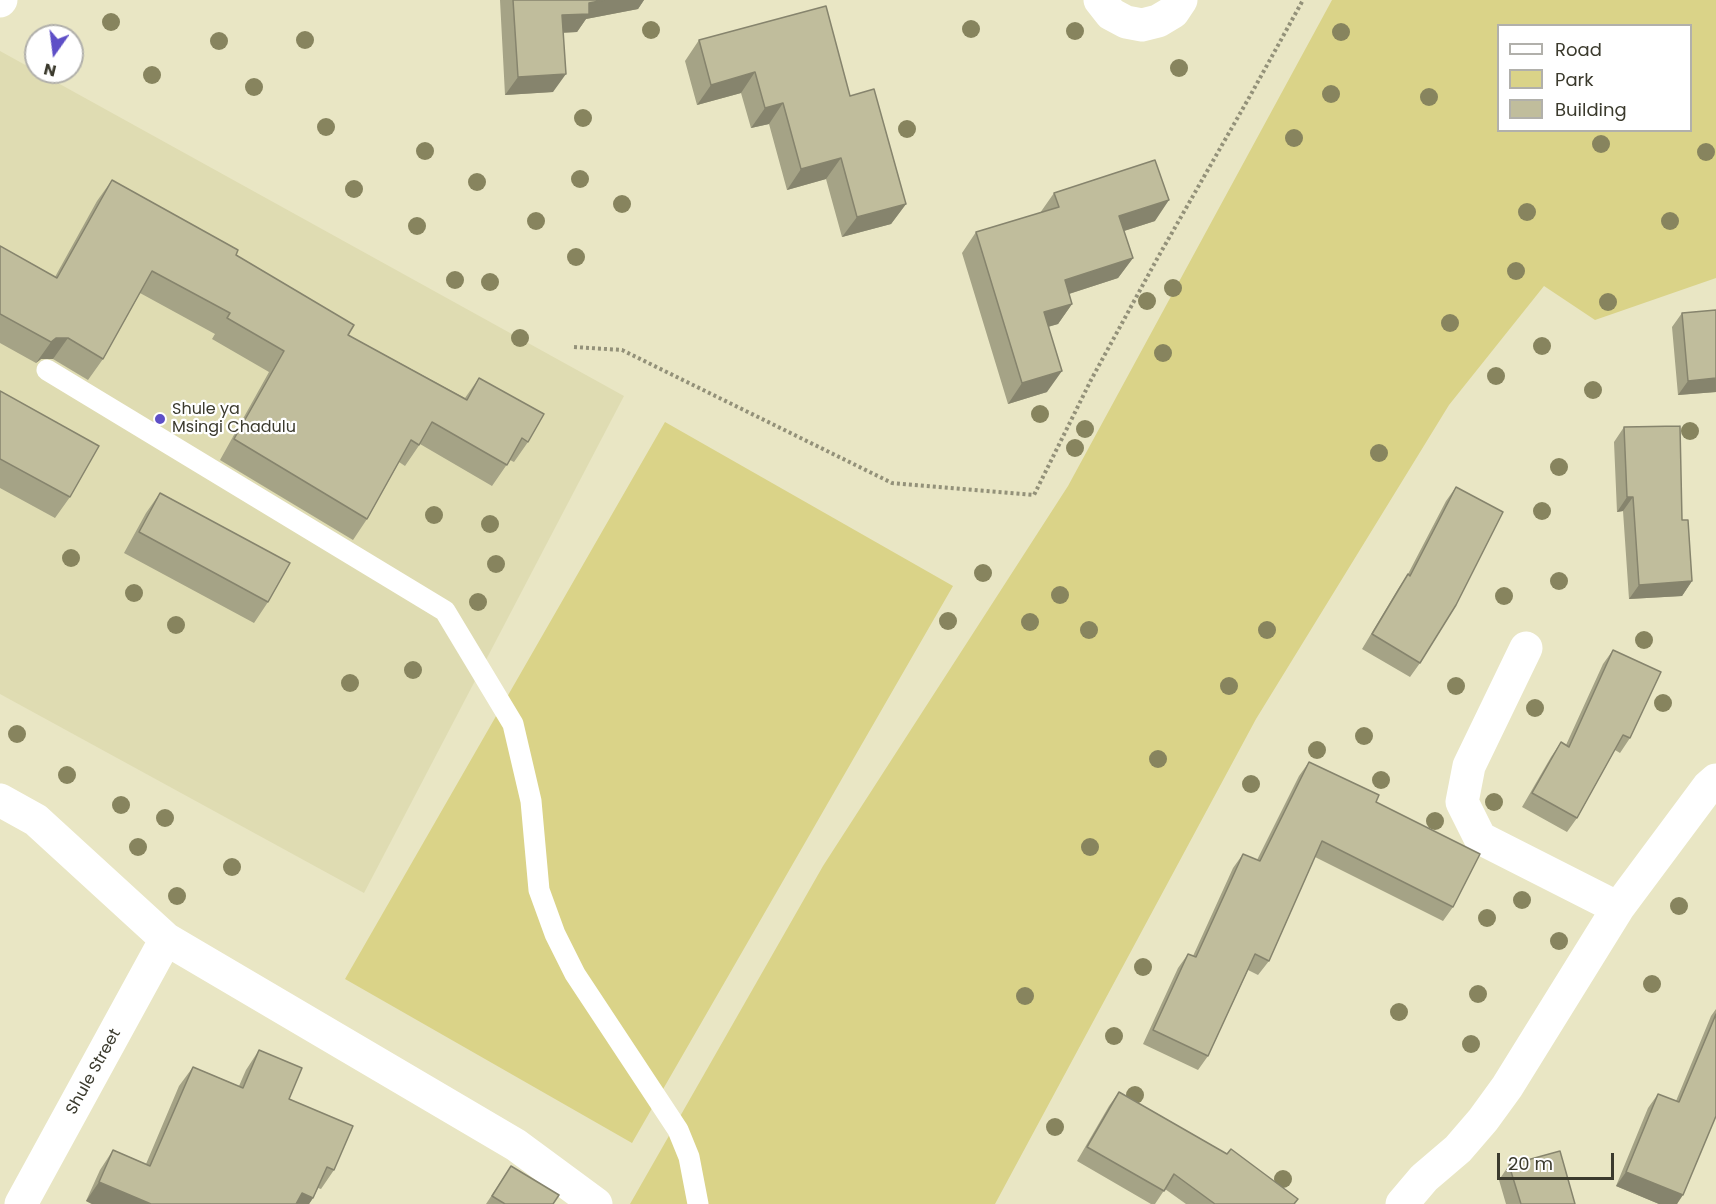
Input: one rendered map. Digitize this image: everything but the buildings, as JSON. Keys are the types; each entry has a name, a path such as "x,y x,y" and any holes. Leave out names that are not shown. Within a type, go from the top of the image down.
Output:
{"street":[{"path":"1100,0 1111,14 1126,22 1142,25 1166,17 1173,12 1181,0"},
{"path":"1526,648 1469,766 1462,802 1480,838 1618,908"},
{"path":"1402,1204 1424,1178 1458,1149 1483,1120 1507,1087 1618,908 1708,787 1716,780"},
{"path":"0,800 36,820 166,939 516,1145 596,1204"},
{"name":"Shule Street","path":"21,1204 166,939"}],"lane":[{"path":"47,370 445,611 513,724 531,801 539,890 555,934 575,974 678,1130 688,1157 698,1204"}],"path":[{"path":"574,347 622,350 892,483 1034,495 1091,380 1156,259 1303,0"}],"shaded area":[{"path":"0,51 24,64 24,84 60,84 624,396 364,893 0,694"}],"green space":[{"path":"1332,0 1716,0 1716,278 1595,320 1544,286 1449,405 1256,719 995,1204 630,1204 823,866 1068,486"},
{"path":"665,422 953,586 632,1143 345,979"}],"place":[{"name":"Shule ya Msingi Chadulu","path":"160,419"}]}
